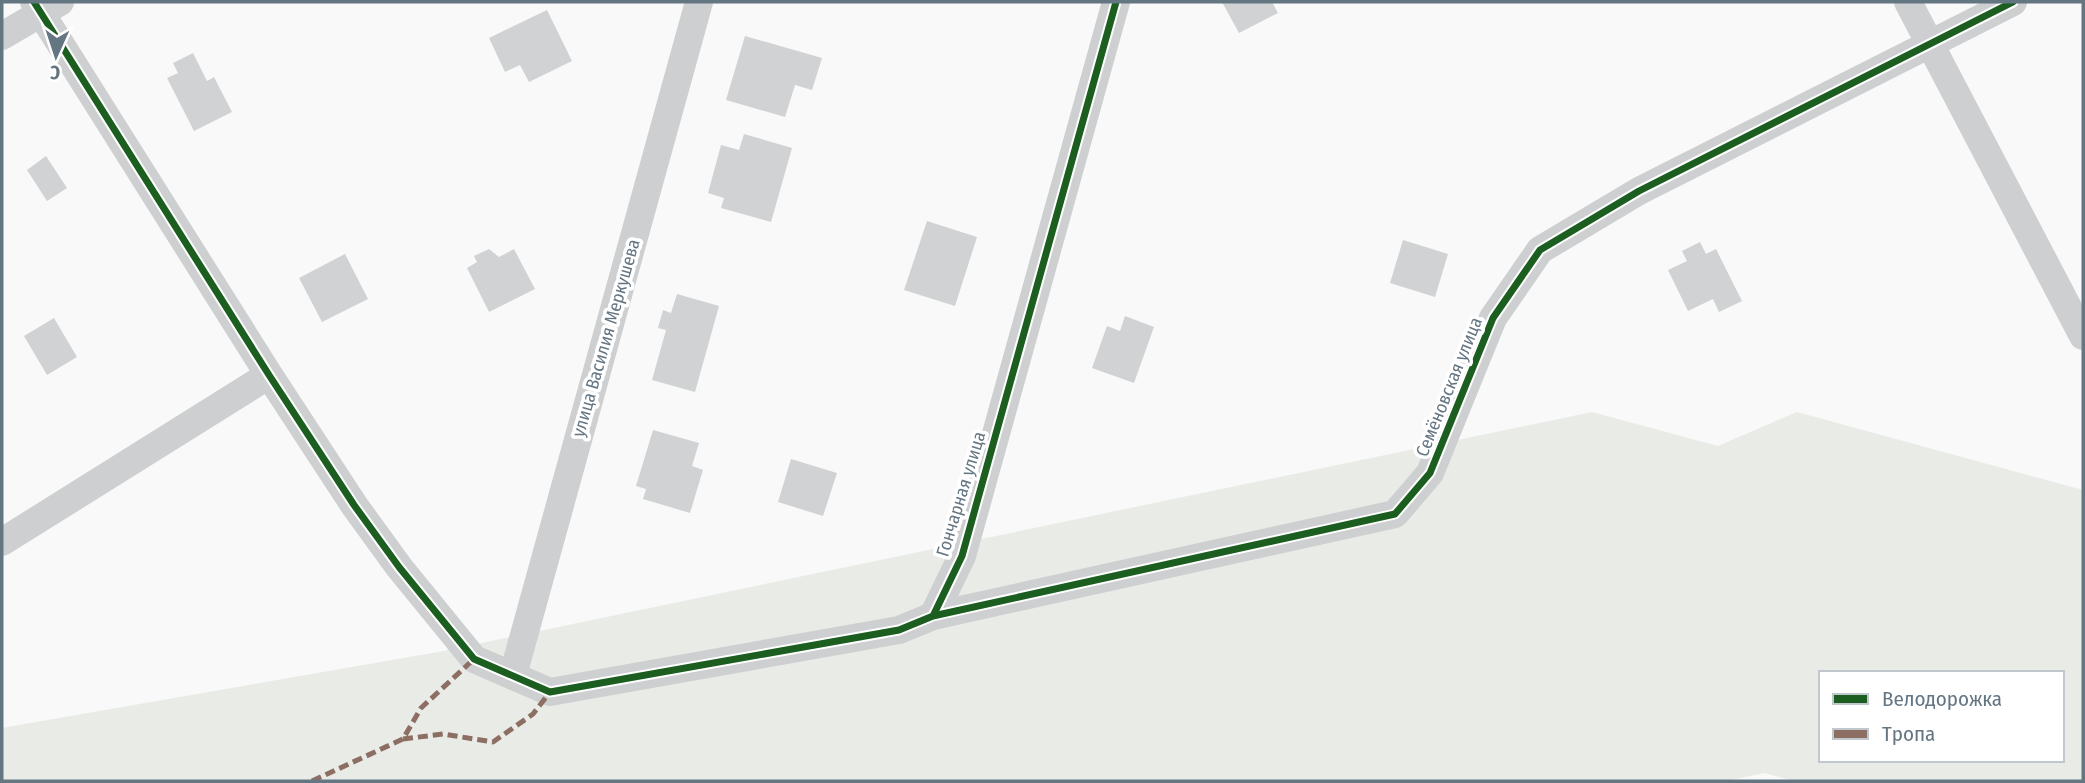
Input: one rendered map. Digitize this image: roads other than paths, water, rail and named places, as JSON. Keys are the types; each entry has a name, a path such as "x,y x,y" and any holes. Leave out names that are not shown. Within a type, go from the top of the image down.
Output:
{"street":[{"name":"улица Василия Меркушева","path":"513,675 699,2"},
{"name":"Гончарная улица","path":"933,616 962,556 1116,2"},
{"path":"1908,2 2083,336"},
{"name":"Семёновская улица","path":"933,616 1395,513 1430,473 1493,318 1540,250 1639,191 2013,2"},
{"path":"2,36 45,5 269,375 398,567 474,659 550,692 899,631 933,616"},
{"path":"2,542 269,375"}]}
